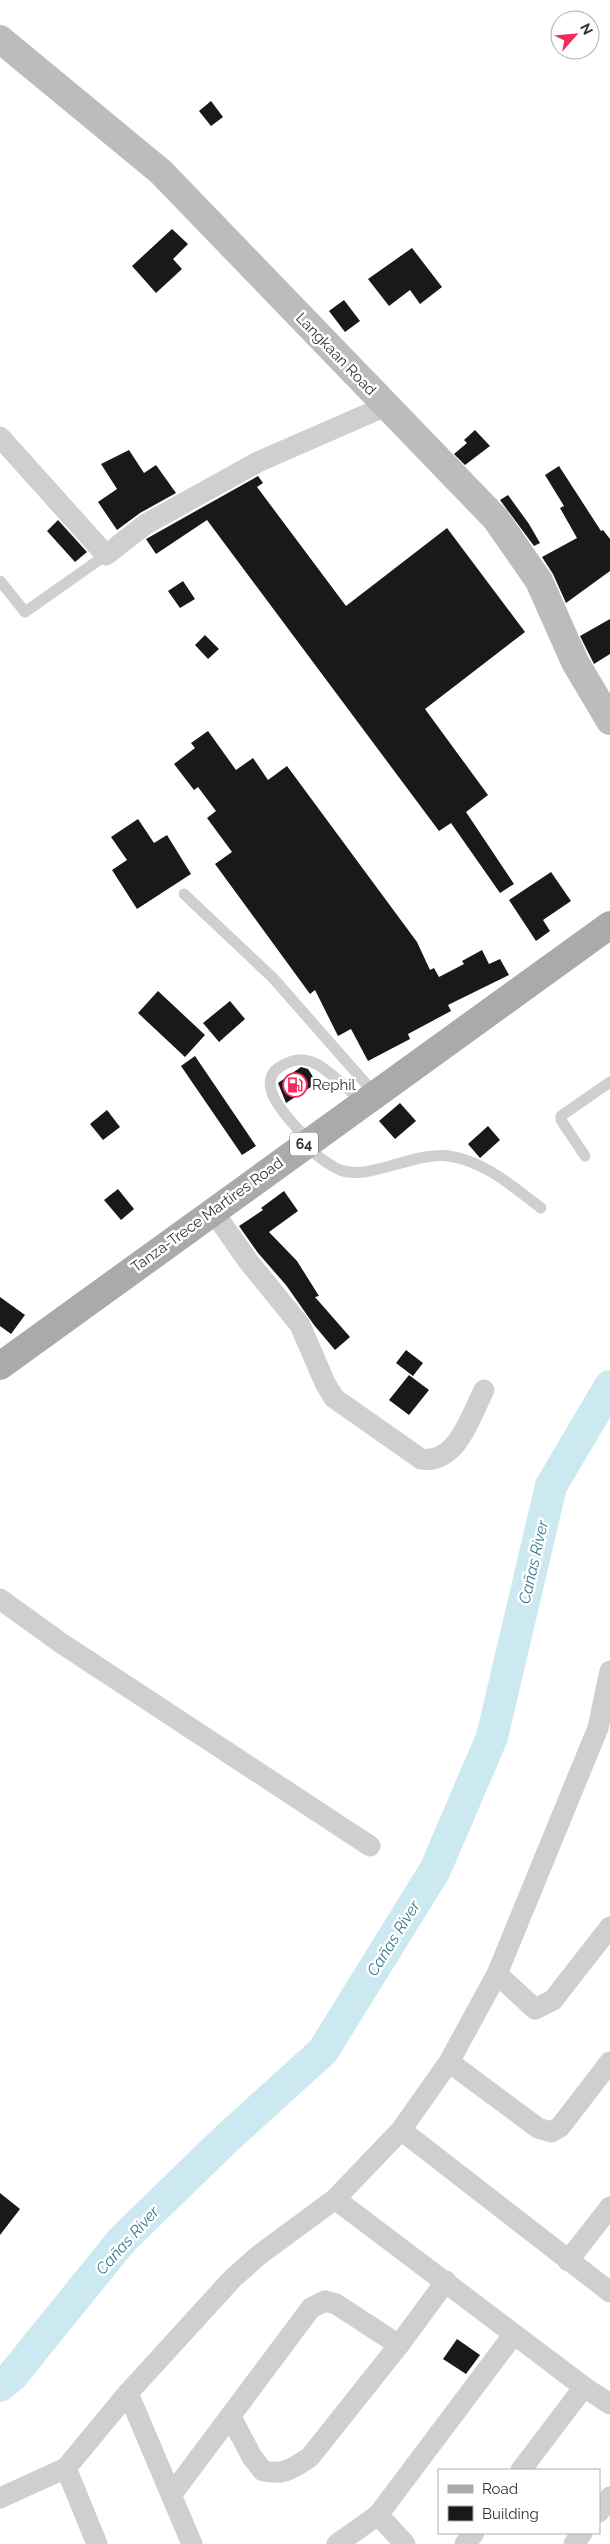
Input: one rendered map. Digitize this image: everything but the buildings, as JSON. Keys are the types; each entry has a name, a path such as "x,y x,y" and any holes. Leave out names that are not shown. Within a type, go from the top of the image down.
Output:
{"main road":[{"name":"Tanza-Trece Martires Road","path":"0,1366 610,925"}],"street":[{"name":"Langkaan Road","path":"0,39 161,172 501,527 539,580 575,662 610,721"},
{"path":"0,438 106,555 146,524 258,462 386,406"},
{"path":"213,1211 248,1261 300,1325 325,1383 334,1398 421,1459 432,1460 442,1456 457,1443 484,1390"},
{"path":"0,1599 61,1643 370,1846"},
{"path":"0,2498 66,2468 128,2394 232,2278 259,2255 335,2199 401,2130 449,2062 497,1974 598,1728 610,1671"},
{"path":"497,1974 534,2009 553,2000 610,1927"},
{"path":"449,2062 538,2128 550,2132 560,2127 610,2062"},
{"path":"401,2130 610,2292"},
{"path":"335,2199 584,2387 610,2404"},
{"path":"568,2261 610,2206"},
{"path":"231,2417 252,2458 263,2471 279,2474 292,2469 310,2457 399,2345 446,2281"},
{"path":"172,2494 311,2308 325,2301 336,2304 399,2345"},
{"path":"337,2544 378,2515 514,2334"},
{"path":"522,2469 584,2387"},
{"path":"128,2394 192,2544"},
{"path":"66,2468 97,2544"},
{"path":"600,2511 610,2497"},
{"path":"378,2515 405,2544"},
{"path":"465,2544 473,2534"}],"lane":[{"path":"0,581 25,612 106,555"},
{"path":"184,894 272,978 369,1098"},
{"path":"369,1098 313,1062 300,1059 282,1065 274,1071 269,1081 270,1089 277,1103 306,1143 341,1171 373,1171 424,1156 447,1156 476,1162 494,1172 541,1208"},
{"path":"585,1156 561,1120 561,1116 610,1082"}],"waterway":[{"name":"Cañas River","path":"0,2386 12,2376 122,2240 225,2140 323,2051 435,1870 492,1737 551,1486 610,1386"}],"place":[{"name":"Rephil","path":"295,1085"}]}
